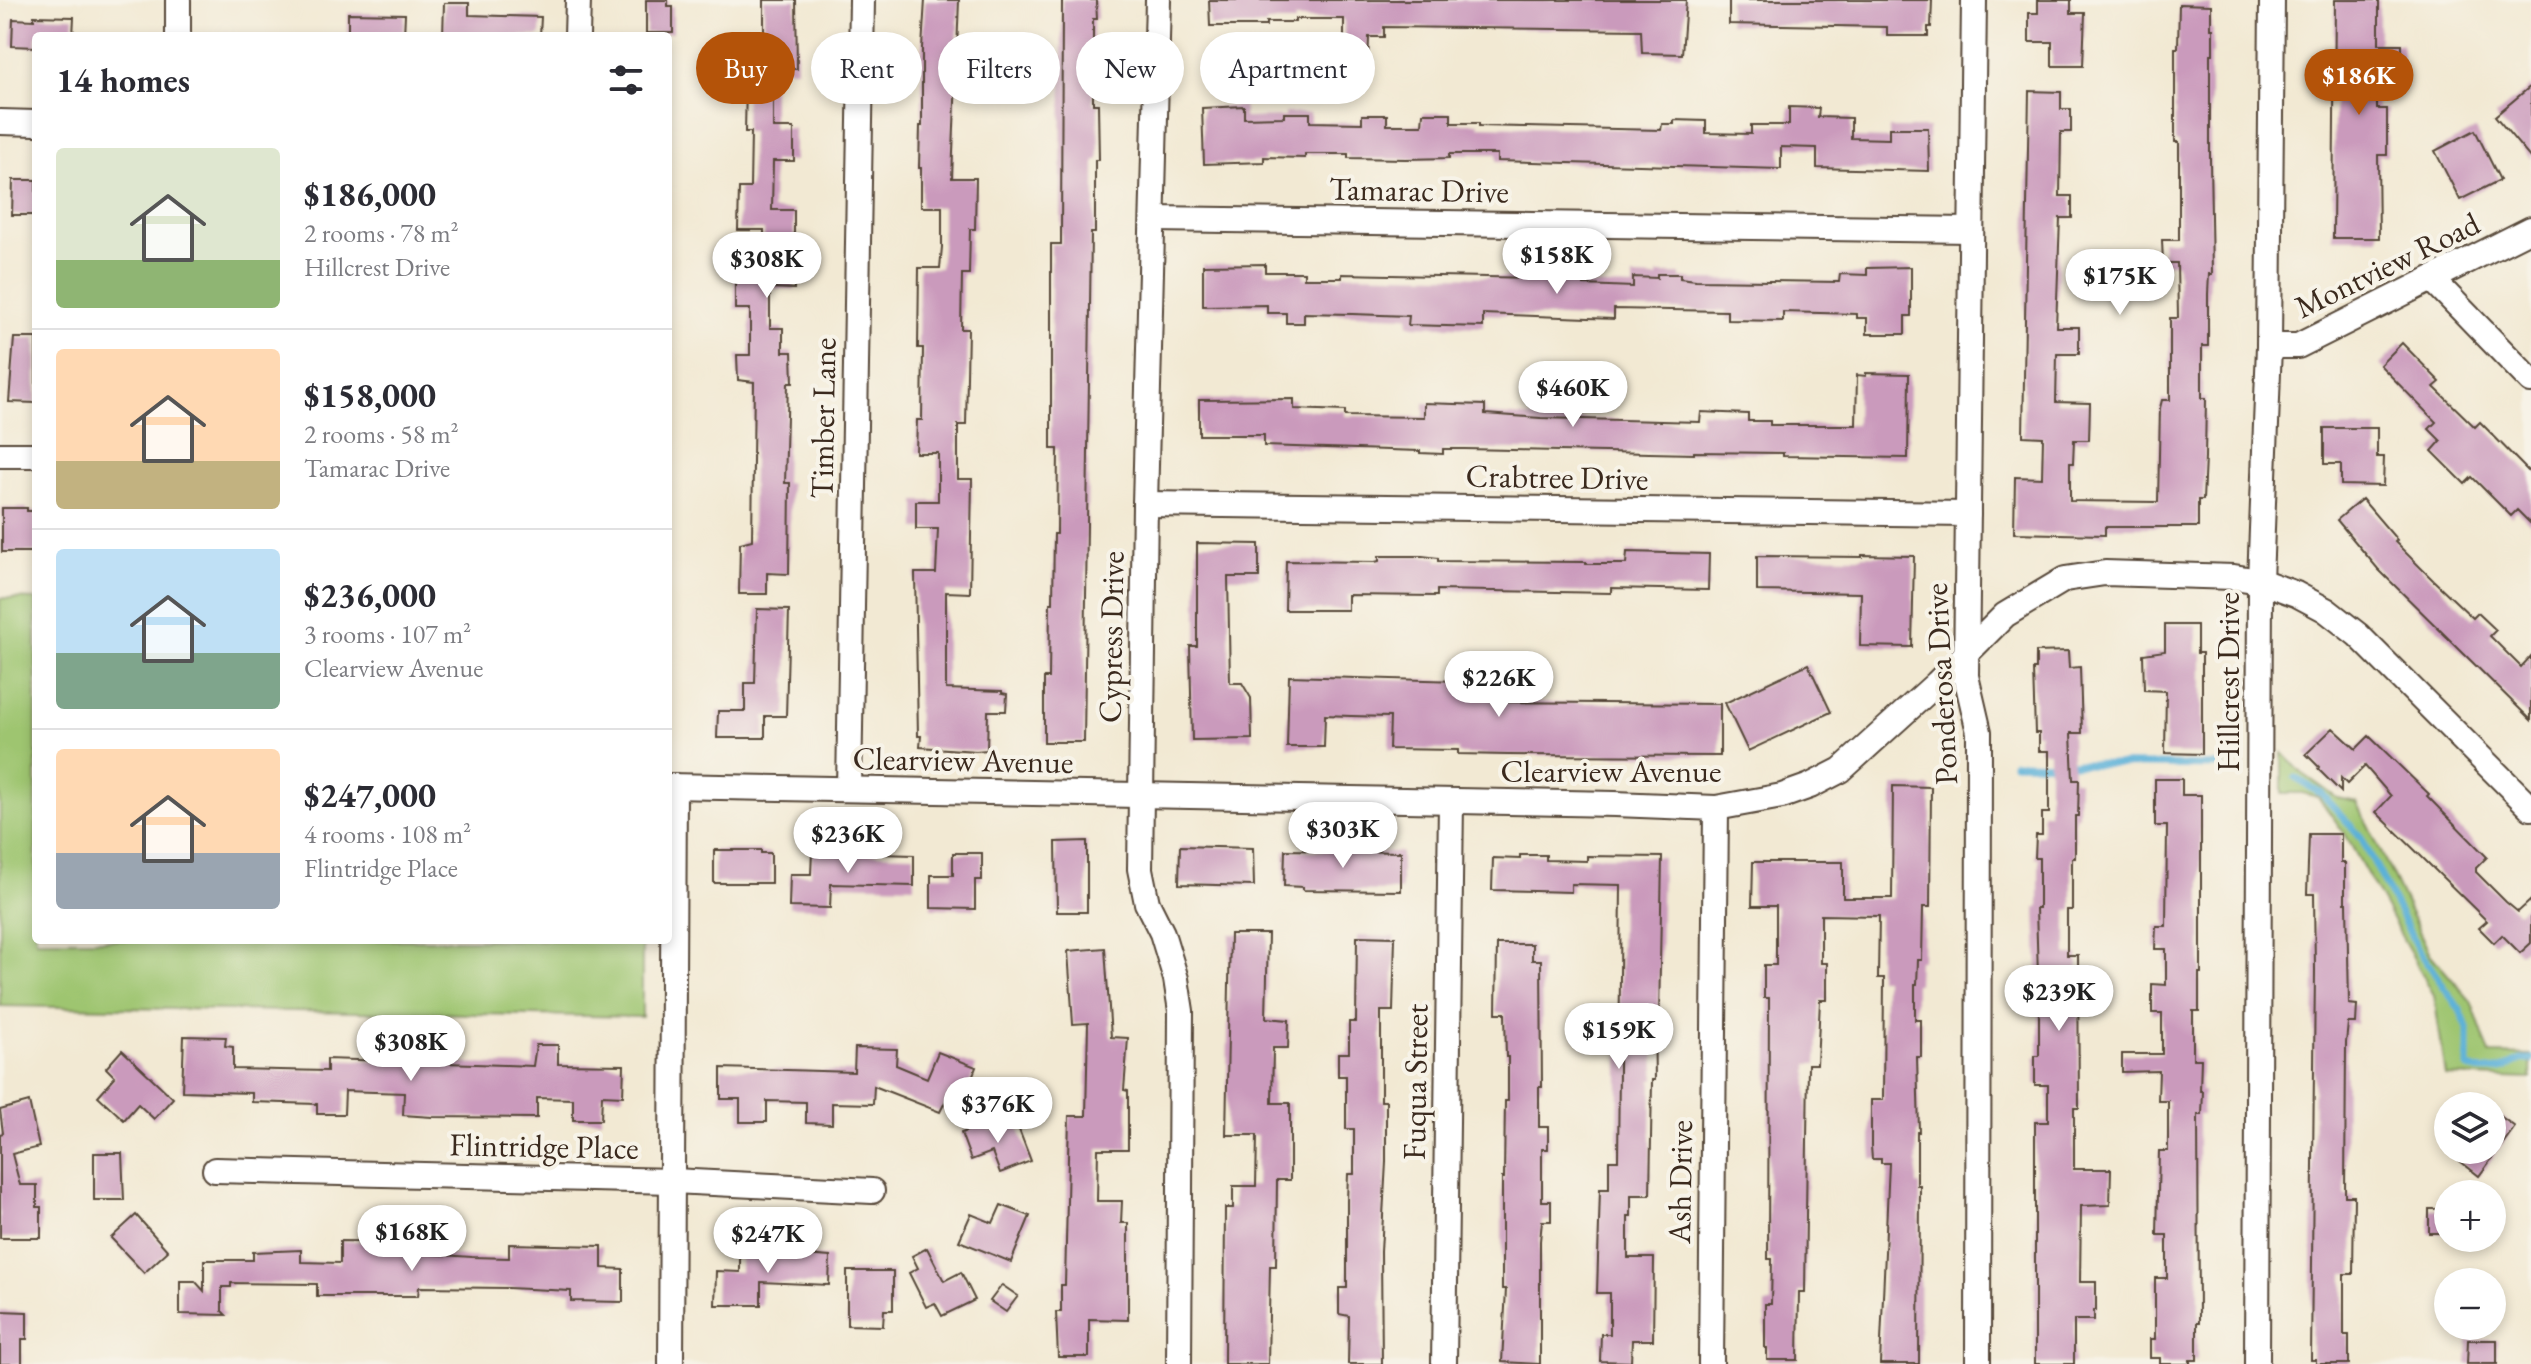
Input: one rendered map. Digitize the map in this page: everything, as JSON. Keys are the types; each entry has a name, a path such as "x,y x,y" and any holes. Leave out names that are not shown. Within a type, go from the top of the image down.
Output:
{"street":[{"path":"178,0 178,32"},
{"path":"577,32 578,0"},
{"name":"Timber Lane","path":"849,789 862,0"},
{"name":"Cypress Drive","path":"1158,0 1145,504 1140,869 1147,903 1162,933 1176,979 1181,1011 1179,1364"},
{"name":"Ponderosa Drive","path":"1974,0 1966,676 1979,732 1978,1364"},
{"name":"Hillcrest Drive","path":"2257,1364 2260,581 2269,346 2272,0"},
{"path":"0,122 32,123"},
{"name":"Tamarac Drive","path":"1153,219 1971,230"},
{"name":"Montview Road","path":"2269,346 2298,346 2531,229"},
{"path":"2433,280 2531,381"},
{"path":"0,455 32,455"},
{"name":"Crabtree Drive","path":"1145,504 1968,514"},
{"name":"Clearview Avenue","path":"672,786 1716,808 1782,796 1841,770 1937,683 2005,615 2065,579 2105,573 2234,577 2260,581 2296,594 2326,610 2358,635 2531,808"},
{"name":"Fuqua Street","path":"1444,1364 1451,801"},
{"name":"Ash Drive","path":"1711,1364 1716,808"},
{"path":"671,1364 672,944"},
{"name":"Flintridge Place","path":"215,1170 673,1181 872,1191"}],"green space":[{"path":"0,598 32,599 32,944 642,944 642,1017 0,1006"},
{"path":"2282,752 2302,773 2337,798 2357,802 2430,954 2471,1001 2490,1054 2531,1055 2531,1079 2446,1076 2434,995 2345,834 2318,797 2282,793"}],"building":[{"path":"646,0 668,0 668,6 673,6 673,33 646,32"},
{"path":"764,0 796,0 797,69 795,32 764,32"},
{"path":"925,0 959,0 958,32 938,32 938,104 955,104 952,178 976,178 975,229 970,229 969,274 962,274 961,329 968,329 966,425 958,425 958,479 972,479 970,593 946,592 946,689 1002,691 1007,694 1006,711 988,711 987,750 976,751 920,747 921,736 918,736 915,573 936,573 938,529 916,529 916,501 938,501 938,453 916,453 917,420 922,420 923,348 918,348 919,268 940,268 942,247 942,207 921,207"},
{"path":"1062,0 1096,0 1097,19 1093,19 1093,32 1076,32 1076,104 1098,104 1099,160 1095,160 1095,233 1091,233 1084,742 1044,742 1044,678 1049,678 1050,603 1053,603 1054,534 1057,534 1058,449 1051,449 1051,244 1061,244"},
{"path":"1209,0 1686,0 1682,54 1642,53 1641,30 1384,27 1384,37 1375,37 1375,32 1344,32 1344,19 1295,19 1295,22 1266,22 1266,26 1210,26"},
{"path":"1729,0 1932,0 1931,27 1928,27 1928,36 1887,36 1887,27 1729,24"},
{"path":"2038,0 2071,0 2071,13 2085,13 2083,66 2052,66 2052,42 2029,42 2029,13 2038,13"},
{"path":"2335,0 2379,0 2379,44 2402,44 2402,73 2377,73 2377,109 2387,109 2387,155 2378,155 2379,238 2333,238"},
{"path":"444,3 469,3 469,15 541,17 540,32 443,32"},
{"path":"2179,4 2211,5 2213,29 2213,54 2210,54 2212,274 2209,274 2208,346 2202,346 2202,398 2206,398 2205,458 2203,500 2198,500 2198,527 2105,527 2105,535 2014,533 2015,477 2042,478 2043,437 2023,436 2029,91 2061,92 2061,109 2071,109 2071,132 2061,132 2060,196 2072,196 2072,218 2060,218 2056,327 2079,327 2079,354 2057,354 2056,402 2090,403 2089,440 2074,440 2073,463 2070,463 2070,501 2158,502 2160,408 2162,400 2170,400 2170,318 2178,318 2177,263 2163,263 2162,240 2179,240 2175,48 2178,48"},
{"path":"348,13 405,14 404,32 348,32"},
{"path":"34,16 74,17 73,32 32,32 32,47 12,46 13,19 34,20"},
{"path":"2531,86 2531,159 2495,116"},
{"path":"746,104 773,104 773,128 794,128 794,161 773,161 772,210 794,210 794,289 770,288 770,328 783,328 783,352 792,352 793,383 788,383 785,483 790,483 789,574 767,573 767,594 739,594 740,543 752,540 754,382 738,380 737,355 750,355 750,309 735,309 735,267 764,267 764,230 738,230 739,188 750,188 751,132 745,132"},
{"path":"1244,106 1244,118 1310,113 1310,122 1362,123 1362,115 1387,115 1387,125 1422,125 1423,113 1451,113 1451,123 1479,123 1479,126 1661,130 1662,124 1674,124 1674,120 1706,121 1706,133 1751,134 1751,125 1789,125 1789,107 1819,108 1818,117 1851,118 1851,138 1889,139 1889,128 1928,128 1929,171 1817,168 1817,148 1781,147 1781,169 1497,161 1497,154 1449,154 1449,158 1406,159 1305,154 1305,158 1264,157 1264,162 1204,164 1202,108"},
{"path":"2475,130 2500,180 2460,200 2435,151"},
{"path":"13,180 32,180 32,215 12,215"},
{"path":"1265,264 1265,272 1304,272 1304,278 1342,278 1342,274 1541,278 1584,281 1584,285 1633,287 1633,277 1657,278 1657,274 1680,274 1680,278 1696,280 1839,282 1840,274 1867,275 1867,268 1911,267 1911,316 1905,316 1905,334 1867,334 1867,318 1857,318 1857,314 1783,312 1783,321 1727,320 1727,311 1614,309 1614,319 1483,314 1483,327 1408,325 1409,316 1304,313 1304,323 1286,323 1286,313 1267,313 1267,305 1203,306 1203,265"},
{"path":"14,338 32,338 32,403 9,402"},
{"path":"2402,343 2440,382 2434,387 2475,427 2480,422 2531,474 2531,524 2517,510 2511,516 2472,477 2465,484 2432,451 2441,441 2429,429 2436,422 2380,365"},
{"path":"1866,373 1909,374 1908,458 1783,456 1783,453 1465,449 1443,449 1443,454 1264,446 1264,435 1199,435 1199,400 1294,399 1294,409 1345,411 1345,416 1424,417 1424,403 1485,405 1485,414 1541,418 1700,422 1701,412 1748,414 1748,421 1770,421 1770,425 1856,425 1857,375 1866,376"},
{"path":"2324,428 2377,428 2377,457 2384,457 2383,486 2341,485 2341,464 2324,464"},
{"path":"2362,499 2397,540 2395,542 2433,580 2473,618 2478,613 2496,630 2490,636 2521,667 2531,656 2531,720 2378,569 2337,520"},
{"path":"2,508 27,508 27,511 32,511 32,552 2,552"},
{"path":"1197,543 1259,544 1259,577 1228,577 1230,683 1242,683 1251,698 1252,739 1192,740 1190,646 1197,646"},
{"path":"1627,552 1709,554 1708,590 1611,588 1611,593 1437,590 1437,596 1348,595 1348,610 1285,610 1286,561 1375,562 1379,561 1379,556 1422,556 1438,558 1438,561 1626,564"},
{"path":"1757,556 1914,556 1912,647 1860,646 1861,593 1757,591"},
{"path":"757,609 789,610 786,716 765,716 765,738 717,738 718,711 745,711 745,683 755,683"},
{"path":"2165,625 2197,625 2197,653 2202,653 2202,754 2165,753 2166,691 2144,690 2143,654 2165,651"},
{"path":"2068,651 2069,668 2080,667 2082,733 2071,733 2073,780 2079,780 2075,858 2072,858 2072,910 2067,910 2067,955 2078,955 2079,1108 2074,1108 2074,1169 2111,1169 2110,1205 2081,1206 2080,1282 2096,1282 2096,1310 2094,1320 2074,1320 2074,1364 2035,1364 2035,1122 2048,1122 2048,1085 2035,1085 2035,1056 2039,1056 2039,1011 2032,1011 2032,976 2038,976 2036,908 2039,908 2039,858 2035,858 2036,835 2042,835 2042,813 2049,813 2049,751 2039,751 2039,733 2035,733 2033,669 2036,669 2036,652"},
{"path":"1808,664 1831,712 1748,751 1725,703"},
{"path":"1459,672 1495,672 1494,702 1720,704 1720,756 1458,754 1458,750 1389,749 1390,717 1325,715 1324,747 1287,747 1289,676 1459,681"},
{"path":"2333,728 2356,749 2369,736 2429,794 2427,796 2487,857 2476,872 2506,902 2518,912 2531,900 2531,943 2520,953 2502,935 2494,943 2479,928 2487,921 2376,812 2391,796 2365,766 2347,784 2341,778 2341,792 2318,769 2306,754"},
{"path":"2155,779 2182,779 2182,795 2201,795 2201,973 2199,1011 2193,1011 2193,1059 2201,1059 2200,1091 2203,1091 2202,1115 2198,1115 2199,1323 2197,1360 2190,1360 2190,1364 2160,1364 2160,1358 2150,1358 2150,1339 2155,1339 2155,1278 2167,1278 2167,1235 2157,1235 2159,1151 2168,1151 2168,1101 2158,1101 2159,1071 2122,1072 2122,1054 2162,1054 2162,1013 2152,1013 2152,984 2166,985 2166,949 2155,949 2156,926 2166,926 2167,826 2155,826"},
{"path":"1893,786 1931,787 1930,907 1923,907 1922,960 1918,960 1915,984 1915,1020 1921,1020 1921,1057 1917,1057 1919,1364 1880,1364 1889,1163 1872,1159 1871,1146 1871,1100 1883,1100 1884,978 1878,978 1879,916 1821,915 1821,963 1827,963 1827,1000 1820,1000 1817,1064 1808,1064 1805,1292 1799,1292 1798,1360 1767,1360 1765,1304 1771,1304 1772,1259 1768,1259 1769,998 1764,998 1764,965 1776,965 1776,906 1752,906 1753,862 1843,862 1843,898 1892,898"},
{"path":"2309,834 2341,834 2341,863 2345,863 2347,903 2349,1004 2357,1005 2356,1023 2348,1023 2346,1043 2345,1196 2354,1196 2353,1274 2344,1274 2344,1335 2349,1335 2349,1364 2316,1364 2316,1360 2311,1360 2315,970 2314,894 2307,894"},
{"path":"1087,841 1087,912 1057,912 1056,842"},
{"path":"1180,846 1253,848 1254,886 1179,884"},
{"path":"714,850 761,850 761,853 771,853 771,883 714,883"},
{"path":"1285,850 1401,852 1401,891 1303,890 1303,887 1284,886"},
{"path":"812,852 914,855 914,886 831,884 830,908 789,907 790,874 811,874"},
{"path":"953,853 982,853 982,880 975,880 975,909 931,908 931,875 953,875"},
{"path":"1520,855 1546,855 1546,860 1587,861 1587,856 1662,857 1659,1017 1654,1017 1655,1080 1652,1080 1650,1195 1631,1195 1631,1216 1628,1216 1628,1258 1654,1258 1653,1340 1632,1340 1631,1362 1600,1361 1601,1334 1610,1334 1610,1293 1597,1293 1600,1189 1609,1189 1609,1160 1618,1160 1621,885 1571,884 1571,892 1492,890 1493,858 1520,859"},
{"path":"1230,934 1268,934 1266,1018 1289,1020 1288,1048 1273,1048 1272,1103 1290,1103 1290,1180 1277,1180 1276,1266 1270,1266 1268,1364 1224,1364 1225,1208 1233,1208 1233,1186 1256,1186 1257,1135 1226,1135"},
{"path":"1357,936 1395,937 1393,1011 1381,1011 1381,1101 1386,1101 1381,1252 1382,1364 1348,1364 1349,1316 1339,1314 1339,1288 1347,1288 1348,1174 1354,1174 1354,1129 1346,1129 1346,1076 1338,1076 1338,1053 1349,1053 1349,1022 1356,1022"},
{"path":"1497,944 1532,944 1532,960 1541,960 1542,1087 1539,1087 1539,1127 1548,1127 1548,1149 1542,1149 1542,1201 1551,1201 1551,1221 1542,1221 1540,1241 1540,1364 1502,1362 1506,1289 1502,1289 1502,1178 1508,1057 1505,1013 1496,1013"},
{"path":"1105,948 1111,1037 1128,1038 1124,1090 1128,1091 1128,1149 1098,1149 1097,1201 1122,1201 1121,1223 1128,1223 1128,1320 1089,1319 1089,1357 1058,1357 1056,1312 1061,1312 1061,1285 1065,1285 1069,1116 1086,1116 1088,1023 1073,1024 1068,951"},
{"path":"184,1036 226,1037 225,1046 233,1047 233,1069 327,1071 327,1059 533,1066 536,1045 558,1045 558,1064 624,1065 623,1096 602,1095 601,1120 573,1120 573,1099 537,1098 537,1118 432,1117 403,1115 404,1093 345,1091 344,1114 317,1114 317,1104 252,1102 252,1093 182,1091"},
{"path":"855,1048 897,1049 896,1065 927,1078 938,1052 976,1067 964,1098 950,1092 940,1112 874,1086 873,1104 832,1103 832,1124 806,1123 806,1102 767,1101 767,1122 740,1122 740,1099 721,1099 721,1068 854,1072"},
{"path":"122,1050 173,1098 154,1119 138,1104 124,1120 98,1096 115,1077 106,1068"},
{"path":"29,1102 39,1147 12,1154 20,1185 37,1185 41,1238 0,1238 0,1134 3,1133 0,1110"},
{"path":"2506,1120 2515,1127 2506,1139"},
{"path":"1016,1122 1031,1161 1000,1173 992,1152 971,1160 961,1133 987,1123 990,1131"},
{"path":"94,1153 122,1153 124,1200 94,1200"},
{"path":"2464,1164 2488,1164 2479,1176"},
{"path":"1001,1205 1030,1216 1011,1262 959,1241 971,1214 993,1223"},
{"path":"2429,1209 2434,1209 2434,1233 2429,1233"},
{"path":"136,1215 168,1251 144,1273 111,1238"},
{"path":"340,1241 428,1242 428,1254 509,1258 509,1244 602,1246 602,1268 623,1269 623,1302 571,1301 571,1291 508,1288 419,1287 418,1296 317,1296 317,1284 231,1283 231,1287 222,1287 222,1311 226,1315 180,1314 180,1281 195,1281 204,1291 204,1260 253,1260 253,1252 301,1250 301,1262 340,1263"},
{"path":"927,1248 944,1281 961,1272 975,1300 942,1316 935,1303 926,1307 909,1273 918,1268 912,1256"},
{"path":"740,1250 830,1257 829,1285 761,1282 761,1305 715,1305 716,1271 740,1272"},
{"path":"847,1271 893,1271 893,1310 884,1310 883,1326 847,1325"},
{"path":"1002,1285 1018,1296 1006,1312 990,1301"},
{"path":"0,1311 27,1312 27,1339 22,1339 22,1364 0,1364"},
{"path":"2468,1340 2497,1340 2497,1364 2467,1364"}],"waterway":[{"path":"2014,763 2221,766"},
{"path":"2295,778 2322,794 2361,837 2418,949 2460,1010 2468,1029 2468,1068 2497,1070 2531,1059"}]}
